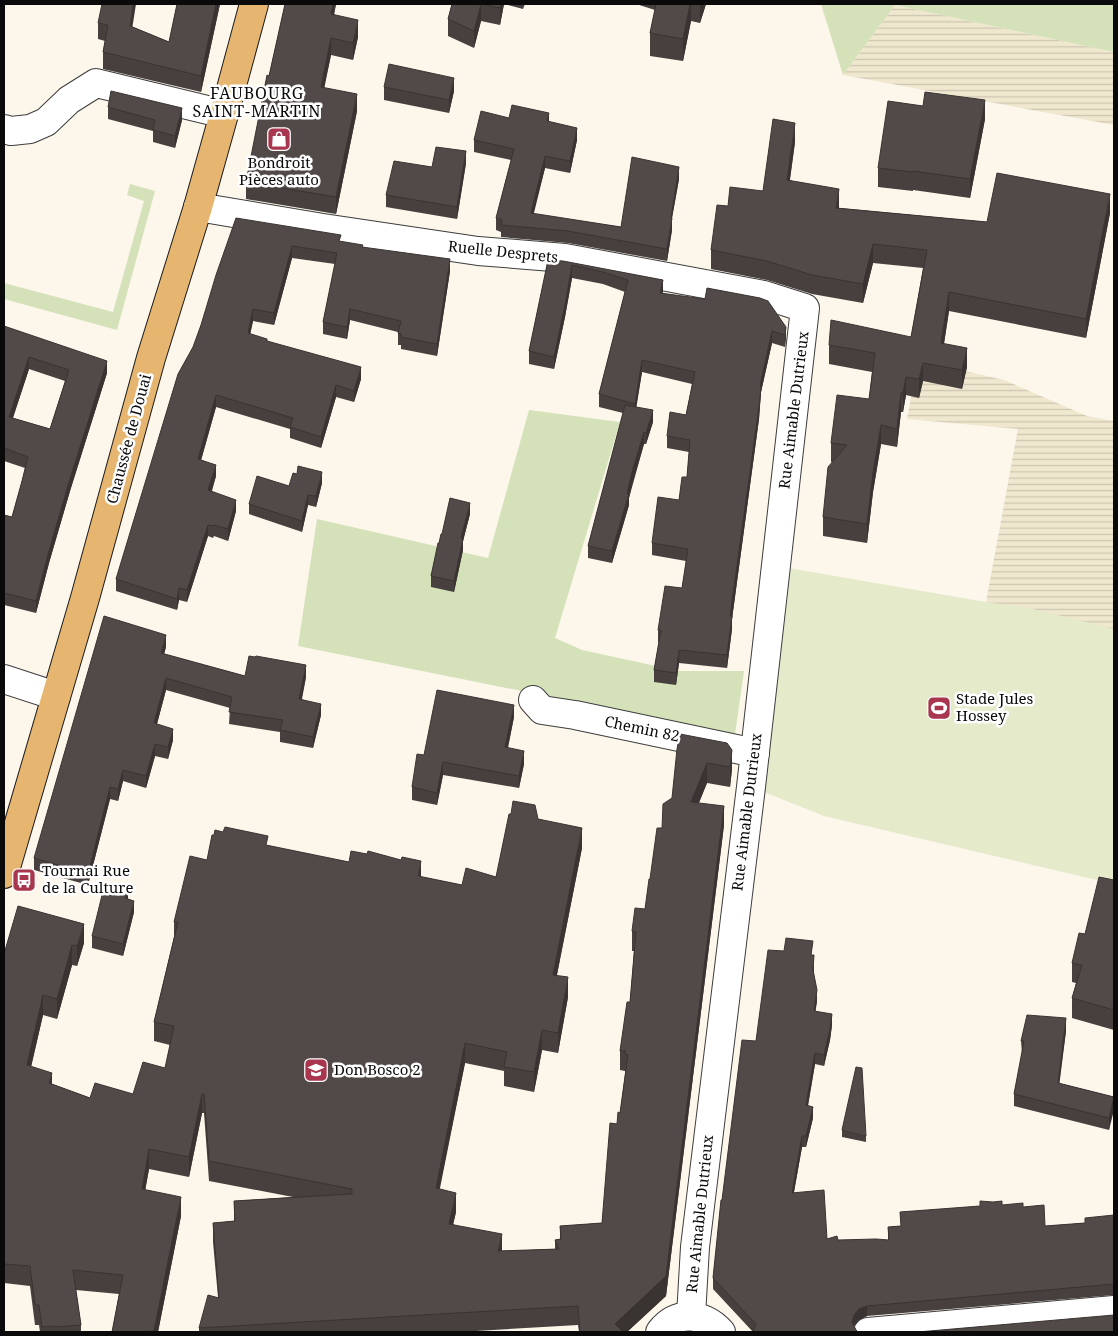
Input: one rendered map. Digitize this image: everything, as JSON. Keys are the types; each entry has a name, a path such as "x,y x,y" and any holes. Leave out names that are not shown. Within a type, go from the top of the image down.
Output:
{"main road":[{"name":"Chaussée de Douai","path":"4,874 85,598 151,358 198,207 254,4"}],"street":[{"path":"4,129 12,131 30,129 46,122 69,100 96,83 224,114"},
{"name":"Ruelle Desprets","path":"198,207 478,251 565,258 764,295 806,308"},
{"name":"Rue Aimable Dutrieux","path":"691,1316 694,1247 755,753 806,308"},
{"path":"4,679 56,696"},
{"name":"Chemin 82","path":"533,700 542,710 575,715 755,753"},
{"path":"868,1332 1114,1310"},
{"path":"660,1332 664,1326 677,1319 691,1316 708,1320 722,1332"}],"shaded area":[{"path":"895,5 1114,52 1114,125 843,75"},
{"path":"918,360 1004,380 1087,416 1114,421 1114,633 986,602 1018,429 907,419"}],"green space":[{"path":"821,4 1114,4 1114,52 895,5 843,75"},
{"path":"130,184 155,191 117,330 4,299 4,283 113,312 144,201 127,195"},
{"path":"529,410 620,422 555,638 582,650 679,671 744,671 735,734 298,646 317,519 488,558"},
{"name":"Stade Jules Hossey","path":"788,568 1029,608 1114,629 1114,884 824,816 751,787"}],"building":[{"path":"102,4 133,4 130,26 169,42 177,4 216,4 201,76 103,52 108,25 98,23"},
{"path":"285,4 333,4 331,14 358,20 353,43 331,38 321,87 357,94 336,197 246,182 267,75 269,76"},
{"path":"452,4 481,4 474,31 448,19"},
{"path":"481,4 501,4 500,8"},
{"path":"656,4 690,4 683,39 650,33"},
{"path":"389,64 454,78 449,100 384,87"},
{"path":"111,91 182,108 175,136 153,130 155,120 108,107"},
{"path":"925,92 985,100 970,179 878,168 888,101 923,106"},
{"path":"512,105 549,113 547,121 577,128 570,161 545,156 531,213 621,227 632,157 679,167 667,249 568,231 501,225 502,220 496,218 514,149 474,140 481,111 509,118"},
{"path":"773,119 795,123 787,180 839,189 836,208 987,222 997,173 1110,194 1086,319 949,292 941,343 967,348 962,370 923,363 919,379 906,377 903,393 901,393 897,429 881,425 867,524 823,517 828,467 847,445 831,443 837,395 869,399 875,353 829,345 831,320 911,337 927,250 873,244 863,284 812,275 767,261 711,250 717,205 728,206 730,187 763,191"},
{"path":"436,147 466,151 457,207 386,195 394,161 432,167"},
{"path":"236,218 341,235 339,241 363,245 362,247 450,259 437,344 401,337 401,334 398,333 401,321 350,309 347,327 323,322 337,253 292,246 274,313 253,309 248,333 267,339 267,341 361,367 354,391 336,385 321,437 290,427 293,418 216,395 198,459 216,465 208,490 236,500 228,529 208,525 187,590 179,588 177,599 116,579 178,374 193,347"},
{"path":"548,260 563,261 663,280 660,293 705,299 707,288 760,298 768,301 786,327 785,335 772,331 760,386 759,407 730,616 732,616 727,655 679,650 676,673 654,670 661,630 658,630 665,586 682,588 688,549 652,543 658,497 679,500 682,477 687,477 690,440 667,436 670,412 686,415 695,372 642,360 635,404 599,394 628,280 572,265 554,357 529,351"},
{"path":"4,326 107,361 70,479 36,601 4,593 4,515 12,517 28,457 4,448","holes":["29,357 69,370 50,429 9,417"]},
{"path":"625,405 653,410 632,472 627,494 629,494 612,551 588,546"},
{"path":"298,466 322,472 316,496 308,495 302,521 249,504 257,476 289,486 293,473 297,474"},
{"path":"450,498 470,503 461,538 463,539 454,581 431,576"},
{"path":"104,616 166,635 161,653 245,676 249,656 306,665 299,699 321,704 313,737 280,730 283,720 229,712 232,697 166,678 154,723 173,729 168,747 155,744 146,776 123,770 118,789 110,787 88,874 34,858"},
{"path":"437,690 514,705 505,747 524,751 519,776 443,762 437,793 412,787 417,754 424,755"},
{"path":"680,734 727,743 732,750 730,767 707,763 691,802 724,806 666,1276 615,1324 623,1332 580,1332 578,1306 199,1328 208,1295 219,1298 213,1223 235,1221 234,1201 352,1194 352,1189 209,1161 204,1094 202,1094 189,1157 149,1149 142,1189 181,1197 154,1331 112,1332 123,1275 73,1270 81,1325 42,1327 39,1305 35,1305 30,1266 4,1264 4,954 18,906 84,924 77,946 72,945 57,999 43,995 27,1065 52,1073 49,1083 90,1098 95,1083 133,1094 143,1062 165,1068 174,1026 154,1022 178,922 174,922 190,856 207,860 212,835 214,835 215,830 223,832 225,827 268,836 266,845 349,862 351,851 367,854 368,851 401,860 402,857 421,861 418,876 462,885 466,868 496,877 513,801 535,805 538,819 582,828 553,975 568,977 558,1033 542,1030 534,1072 504,1067 507,1052 465,1043 436,1188 456,1193 449,1224 502,1234 498,1251 559,1249 555,1240 561,1239 560,1226 602,1223 610,1123 617,1124 618,1112 620,1113 628,1055 625,1054 626,1051 620,1051 627,1002 630,1002 636,932 632,931 635,908 645,909 657,828 662,828 663,804 672,798"},
{"path":"1099,877 1114,880 1114,1010 1072,998 1082,965 1072,963 1079,933 1085,934"},
{"path":"105,883 128,889 125,898 134,901 123,944 92,936"},
{"path":"786,938 813,941 811,955 814,955 813,970 817,990 814,1011 832,1014 824,1055 815,1053 806,1105 813,1107 806,1136 802,1136 792,1193 824,1190 827,1239 837,1236 838,1240 889,1240 888,1227 901,1226 900,1212 980,1206 980,1201 1002,1201 1002,1205 1023,1203 1023,1207 1044,1205 1045,1226 1085,1223 1085,1218 1114,1215 1114,1284 867,1306 859,1309 854,1315 852,1322 858,1332 753,1332 756,1324 713,1278 742,1040 756,1041 768,950 784,951"},
{"path":"1027,1015 1066,1018 1058,1083 1114,1097 1109,1118 1014,1094 1024,1041 1021,1041"},
{"path":"856,1067 862,1068 866,1136 842,1130"},
{"path":"1114,1315 1114,1332 918,1332"}],"place":[{"name":"Bondroit Pièces auto","path":"279,139"},
{"name":"Stade Jules Hossey","path":"939,708"},
{"name":"Tournai Rue de la Culture","path":"24,880"},
{"name":"Don Bosco 2","path":"316,1070"}],"district":[{"name":"FAUBOURG SAINT-MARTIN","path":"257,102"}]}
